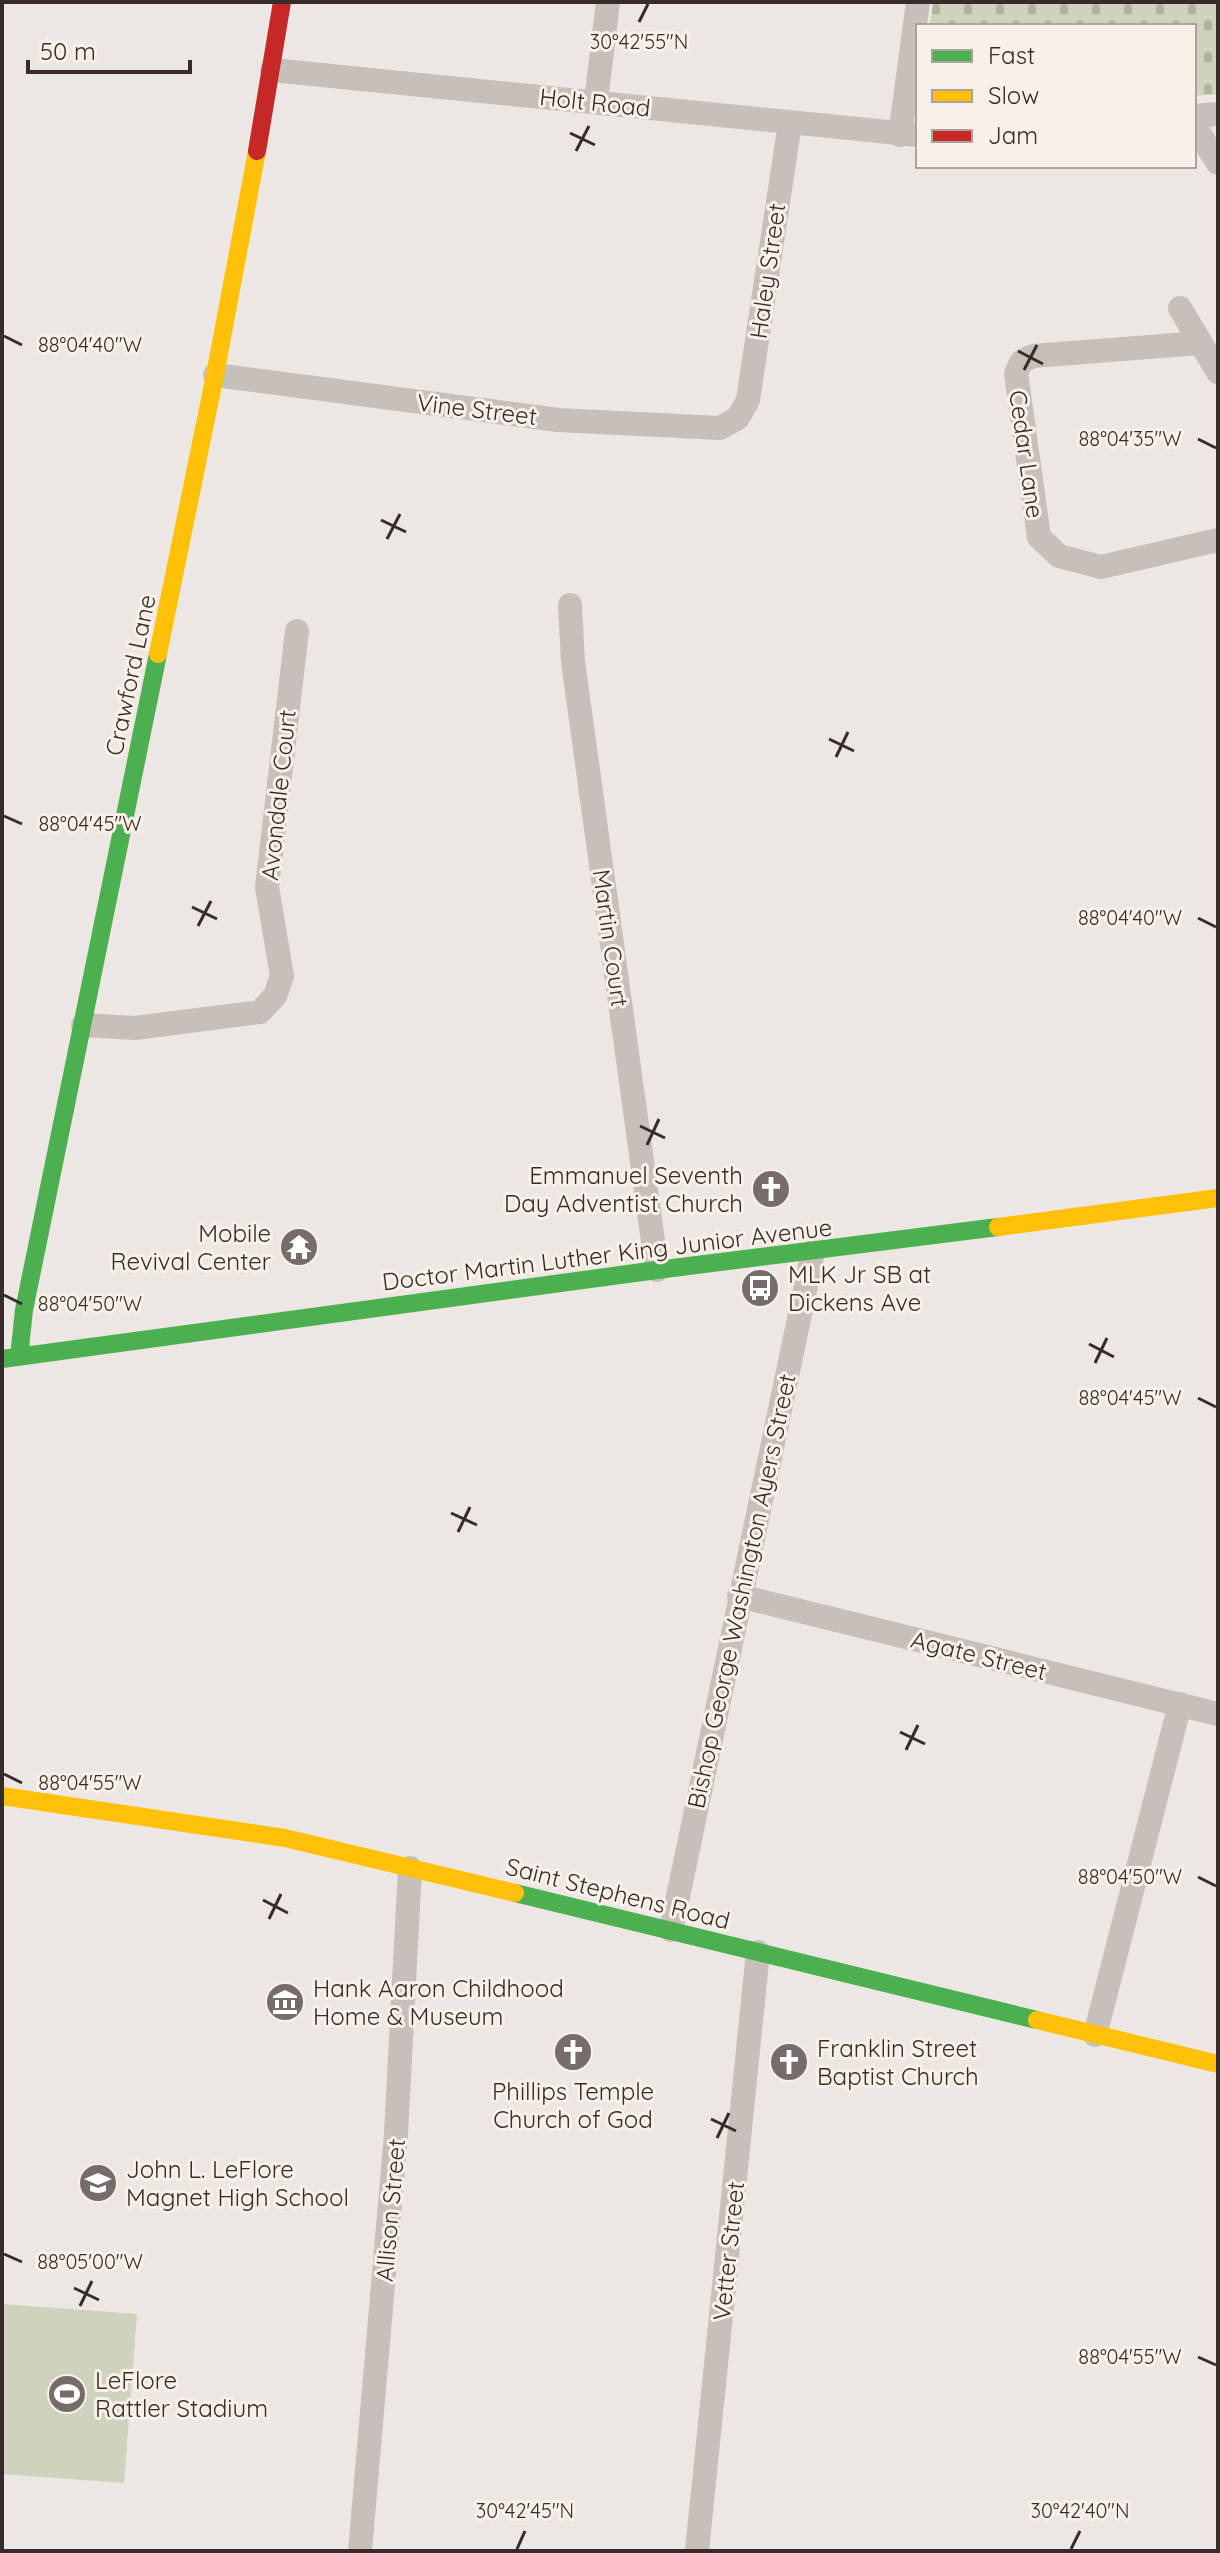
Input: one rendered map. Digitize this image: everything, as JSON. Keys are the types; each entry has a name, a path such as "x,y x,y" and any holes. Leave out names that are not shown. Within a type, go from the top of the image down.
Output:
{"main road":[{"name":"Crawford Lane","path":"10,1358 24,1310 215,375 282,2"},
{"name":"Doctor Martin Luther King Junior Avenue","path":"10,1358 1218,1198"},
{"name":"Saint Stephens Road","path":"2,1796 285,1838 1218,2064"}],"street":[{"path":"596,101 608,2"},
{"path":"917,24 918,2"},
{"path":"909,135 916,32"},
{"name":"Holt Road","path":"272,70 909,135"},
{"path":"1196,116 1218,114"},
{"name":"Haley Street","path":"738,418 748,400 790,123"},
{"path":"1196,128 1218,163"},
{"path":"1180,308 1218,372"},
{"name":"Cedar Lane","path":"1200,343 1033,356 1022,361 1016,373 1039,537 1059,556 1101,567 1218,540"},
{"name":"Vine Street","path":"215,375 558,420 720,428 738,418"},
{"name":"Martin Court","path":"570,605 573,662 657,1270"},
{"name":"Avondale Court","path":"83,1025 135,1028 260,1012 275,996 282,976 267,887 297,631"},
{"name":"Bishop George Washington Ayers Street","path":"671,1930 813,1252"},
{"name":"Agate Street","path":"739,1596 1218,1714"},
{"path":"1095,2035 1180,1704"},
{"name":"Allison Street","path":"360,2551 396,2134 410,1868"},
{"name":"Vetter Street","path":"697,2551 758,1952"}],"green space":[{"path":"933,2 1218,2 1218,94 1196,96 1196,24 930,24"},
{"name":"LeFlore Rattler Stadium","path":"2,2304 137,2314 124,2483 2,2474"}],"traffic: fast":[{"path":"19,1357 24,1310 158,654"},
{"path":"2,1359 998,1227"},
{"path":"515,1893 1037,2020"}],"traffic: slow":[{"path":"158,654 257,151"},
{"path":"998,1227 1218,1198"},
{"path":"2,1796 285,1838 515,1893"},
{"path":"1037,2020 1218,2064"}],"traffic: jam":[{"path":"257,151 282,2"}],"place":[{"name":"Emmanuel Seventh Day Adventist Church","path":"771,1189"},
{"name":"Mobile Revival Center","path":"299,1247"},
{"name":"MLK Jr SB at Dickens Ave","path":"760,1288"},
{"name":"Hank Aaron Childhood Home & Museum","path":"285,2002"},
{"name":"Phillips Temple Church of God","path":"573,2052"},
{"name":"Franklin Street Baptist Church","path":"789,2062"},
{"name":"John L. LeFlore Magnet High School","path":"98,2183"},
{"name":"LeFlore Rattler Stadium","path":"67,2394"}]}
